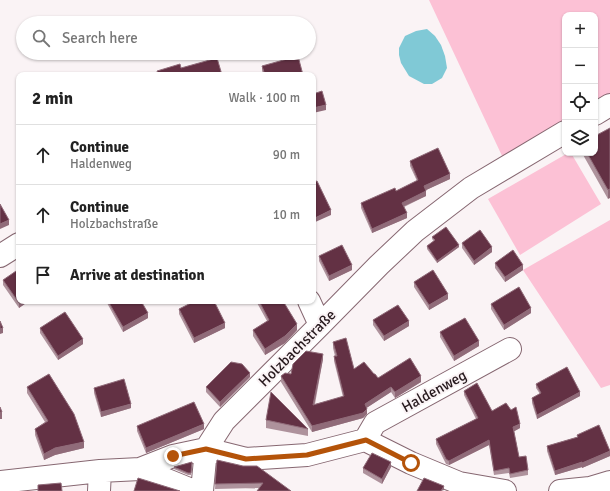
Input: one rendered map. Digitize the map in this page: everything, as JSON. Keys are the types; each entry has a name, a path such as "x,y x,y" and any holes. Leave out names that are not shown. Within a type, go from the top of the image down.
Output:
{"street":[{"path":"598,112 610,105"},
{"name":"Holzbachstraße","path":"206,449 224,421 414,231 471,188 562,134"},
{"path":"0,256 16,246"},
{"path":"310,304 320,325"},
{"name":"Haldenweg","path":"366,440 375,423 510,349"},
{"path":"0,482 100,481 140,469 173,456 206,449 246,459 307,455 366,440 411,463 459,483 505,491"},
{"path":"202,491 206,449"},
{"path":"140,469 194,491"},
{"path":"560,491 590,488 610,482"}],"shaded area":[{"path":"429,0 610,0 610,93 598,100 598,12 562,12 562,122 503,158"},
{"path":"563,156 573,156 601,204 520,255 488,199"},
{"path":"610,220 610,385 601,388 523,270"}],"water":[{"path":"427,29 435,36 441,45 447,68 442,78 432,84 424,84 409,76 401,63 399,55 399,48 405,36 416,31"}],"building":[{"path":"210,60 218,60 221,72 157,71 180,64 181,68"},
{"path":"284,60 299,60 302,72 264,72 262,66"},
{"path":"322,91 326,105 316,107 316,93"},
{"path":"610,128 610,189 608,190 589,156 598,156 598,134"},
{"path":"438,148 450,174 424,186 426,191 402,203 407,213 372,229 361,203 395,188 396,191 418,180 410,161"},
{"path":"316,181 331,210 316,218"},
{"path":"0,204 9,220 0,224"},
{"path":"446,227 459,245 437,261 427,246 435,240 432,237"},
{"path":"480,230 492,247 474,261 462,243"},
{"path":"342,245 352,265 329,276 319,256"},
{"path":"513,250 523,265 505,277 495,263"},
{"path":"433,270 448,294 429,305 414,282"},
{"path":"16,271 16,299 3,280"},
{"path":"519,287 531,308 504,325 491,304"},
{"path":"110,304 143,304 148,313 123,327"},
{"path":"189,304 216,304 225,323 194,338 179,309"},
{"path":"261,304 285,304 297,324 285,336 265,349 253,330 269,320"},
{"path":"398,305 409,321 384,336 373,320"},
{"path":"65,312 83,339 58,356 40,328"},
{"path":"465,318 479,341 454,356 440,332"},
{"path":"0,321 3,328 0,329"},
{"path":"346,338 354,369 364,362 378,378 410,358 421,376 395,392 391,387 365,404 367,409 363,413 312,426 281,376 285,373 291,374 293,364 306,351 323,354 313,405 344,396 334,356 337,356 333,342"},
{"path":"231,362 242,364 250,373 220,402 206,387"},
{"path":"567,367 580,392 537,415 532,398 541,393 536,384"},
{"path":"49,374 74,414 84,442 55,448 44,454 35,429 48,421 27,387"},
{"path":"124,379 131,404 101,412 94,388"},
{"path":"477,383 492,411 506,403 511,410 516,407 520,424 513,427 519,457 526,456 528,470 510,474 509,468 494,471 489,440 449,461 446,459 436,439 478,418 464,391"},
{"path":"271,392 308,429 266,420"},
{"path":"194,402 204,424 146,448 137,426"},
{"path":"599,425 610,451 582,463 555,471 547,446 578,437 577,435"},
{"path":"372,453 391,462 382,479 363,468"},
{"path":"217,460 243,466 257,466 291,491 257,491 263,483 215,484"},
{"path":"192,462 191,473 174,467"},
{"path":"138,478 180,491 134,491"},
{"path":"424,478 444,486 441,491 417,491"},
{"path":"61,483 62,491 38,491 38,485"}],"route":[{"path":"173,456 206,449 246,459 307,455 366,440 411,463"}]}
